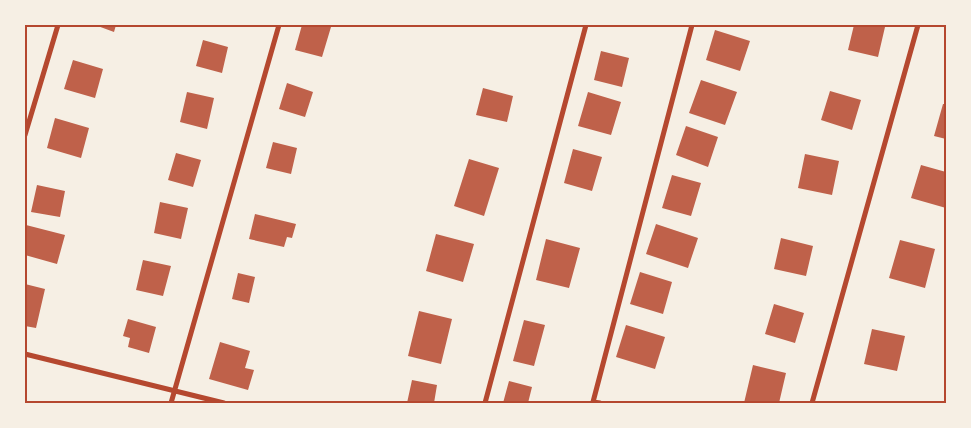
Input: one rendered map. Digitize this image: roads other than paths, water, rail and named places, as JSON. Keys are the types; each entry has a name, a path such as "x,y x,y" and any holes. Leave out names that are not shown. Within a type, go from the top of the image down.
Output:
{"street":[{"path":"25,135 58,25"},
{"path":"171,403 279,25"},
{"path":"485,403 586,25"},
{"path":"600,403 593,402 692,25"},
{"path":"812,403 918,25"},
{"path":"25,354 224,403"}]}
